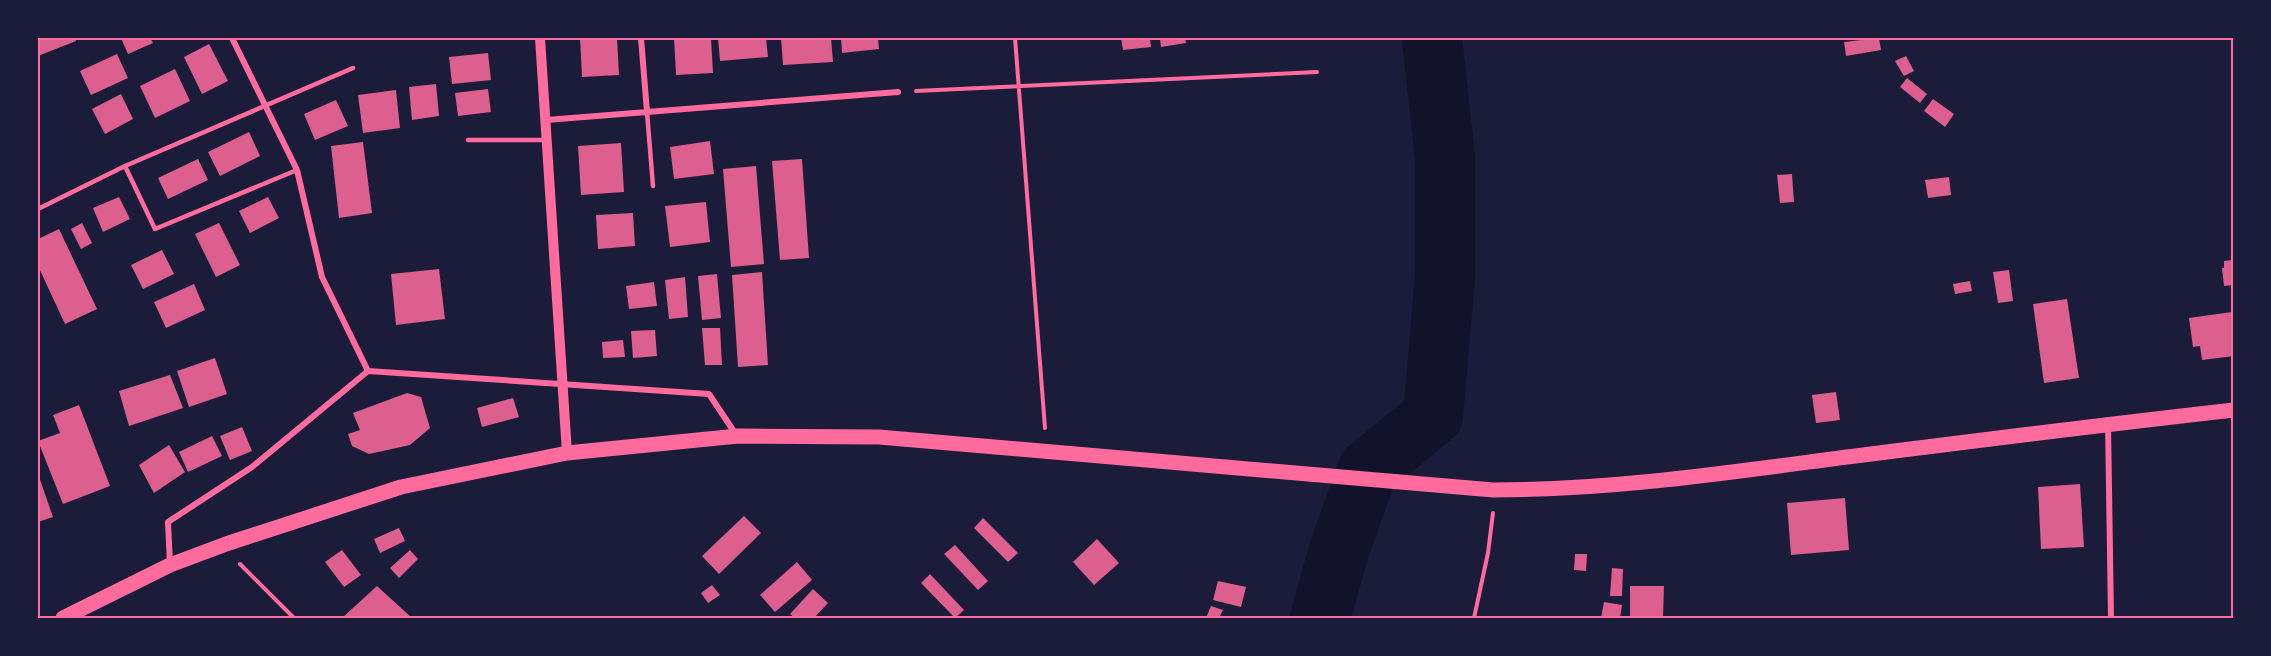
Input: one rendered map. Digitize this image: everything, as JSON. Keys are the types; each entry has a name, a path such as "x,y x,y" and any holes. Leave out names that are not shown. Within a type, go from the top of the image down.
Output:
{"main road":[{"path":"63,618 170,565 226,544 401,487 567,453 738,436 879,437 1492,490 1544,490 1648,483 2234,410"}],"street":[{"path":"232,38 297,170 322,277 368,371"},
{"path":"540,38 567,453"},
{"path":"641,38 647,112"},
{"path":"546,120 898,92"},
{"path":"170,565 168,522 252,467 368,371 562,382 709,394 738,436"},
{"path":"2108,424 2111,618"}],"lane":[{"path":"38,209 125,166 264,104 353,68"},
{"path":"647,112 653,186"},
{"path":"468,140 547,140"},
{"path":"125,166 155,229 297,170"}],"path":[{"path":"1015,38 1047,452"},
{"path":"898,92 1317,72"},
{"path":"1474,618 1488,553 1494,508"},
{"path":"226,544 245,570 294,618"}],"building":[{"path":"38,38 75,38 76,41 38,56"},
{"path":"121,38 150,38 153,43 128,54"},
{"path":"580,38 617,38 619,75 582,77"},
{"path":"674,38 711,38 713,73 676,75"},
{"path":"718,38 766,38 768,57 720,61"},
{"path":"781,38 831,38 833,62 783,65"},
{"path":"841,38 878,38 879,49 842,53"},
{"path":"1121,38 1150,38 1151,47 1123,50"},
{"path":"1160,38 1185,38 1186,43 1161,47"},
{"path":"1879,38 1881,50 1846,56 1844,42"},
{"path":"209,44 228,81 202,94 184,57"},
{"path":"488,53 491,80 452,84 449,57"},
{"path":"117,54 128,78 91,95 80,71"},
{"path":"1906,56 1914,71 1904,76 1895,61"},
{"path":"175,69 190,101 155,118 140,86"},
{"path":"1907,78 1927,94 1920,103 1900,87"},
{"path":"436,84 439,116 412,120 409,87"},
{"path":"488,89 491,112 458,116 455,93"},
{"path":"396,90 400,128 363,133 358,95"},
{"path":"121,94 133,119 105,134 92,109"},
{"path":"1933,99 1954,114 1945,127 1924,111"},
{"path":"336,100 348,126 315,140 304,114"},
{"path":"249,132 260,156 220,176 208,152"},
{"path":"710,141 714,174 674,179 670,147"},
{"path":"363,142 372,213 339,218 331,146"},
{"path":"621,143 624,192 581,195 578,146"},
{"path":"198,159 208,180 168,199 158,178"},
{"path":"802,159 809,258 780,260 772,161"},
{"path":"756,166 764,264 731,267 723,169"},
{"path":"1792,174 1794,202 1780,203 1777,175"},
{"path":"1949,177 1951,195 1928,198 1925,180"},
{"path":"119,197 130,219 103,232 93,208"},
{"path":"268,197 279,218 250,233 239,211"},
{"path":"706,202 710,242 670,247 665,206"},
{"path":"633,213 635,246 598,249 596,215"},
{"path":"82,223 92,243 81,249 71,229"},
{"path":"219,223 240,265 216,277 195,234"},
{"path":"59,229 97,309 65,324 38,266 38,239"},
{"path":"162,250 174,274 143,289 131,265"},
{"path":"2232,260 2234,285 2224,286 2222,268 2224,268 2224,261"},
{"path":"439,269 445,319 396,325 391,274"},
{"path":"2009,270 2013,301 1998,303 1993,272"},
{"path":"762,272 768,365 738,367 732,275"},
{"path":"717,274 721,318 702,320 698,276"},
{"path":"685,277 688,317 669,319 665,280"},
{"path":"1970,281 1972,291 1955,294 1953,284"},
{"path":"654,282 657,306 629,309 626,286"},
{"path":"194,284 205,310 166,328 154,302"},
{"path":"2067,299 2079,378 2044,383 2033,304"},
{"path":"2232,312 2234,356 2202,360 2200,346 2193,347 2189,318"},
{"path":"702,328 720,328 722,365 705,365"},
{"path":"655,330 657,356 633,358 631,331"},
{"path":"623,340 625,357 603,358 602,342"},
{"path":"215,358 227,394 189,407 177,371"},
{"path":"170,375 183,408 129,426 119,391"},
{"path":"1836,392 1840,420 1816,423 1812,395"},
{"path":"407,393 421,397 430,428 410,445 369,454 352,446 348,434 360,430 353,413"},
{"path":"513,398 519,417 482,427 477,408"},
{"path":"79,405 110,486 63,504 38,441 60,433 53,415"},
{"path":"242,427 252,451 230,460 220,436"},
{"path":"212,436 222,456 188,472 179,452"},
{"path":"169,445 185,472 154,493 139,465"},
{"path":"38,474 53,517 38,522"},
{"path":"2080,484 2084,547 2041,549 2038,487"},
{"path":"1845,498 1849,550 1791,555 1787,503"},
{"path":"744,516 761,533 719,574 702,556"},
{"path":"983,518 1018,553 1008,562 974,528"},
{"path":"399,528 405,541 380,553 374,539"},
{"path":"1097,539 1119,563 1094,585 1073,562"},
{"path":"955,545 988,581 978,590 944,554"},
{"path":"342,550 361,575 344,587 325,562"},
{"path":"410,550 418,559 399,578 390,568"},
{"path":"1575,554 1587,554 1586,571 1574,570"},
{"path":"797,562 812,580 775,612 760,595"},
{"path":"1612,568 1623,569 1622,596 1610,596"},
{"path":"930,574 964,610 955,618 921,583"},
{"path":"1218,581 1246,587 1241,607 1213,600"},
{"path":"712,585 720,595 708,603 701,593"},
{"path":"377,586 412,618 342,618"},
{"path":"1630,586 1664,586 1663,618 1630,618"},
{"path":"813,589 828,603 814,618 795,618 790,614"},
{"path":"1604,602 1622,605 1620,618 1601,618"},
{"path":"1211,606 1223,610 1219,618 1206,618"}],"waterway":[{"path":"1320,618 1340,547 1368,469 1433,416 1445,276 1445,158 1432,38"}]}
